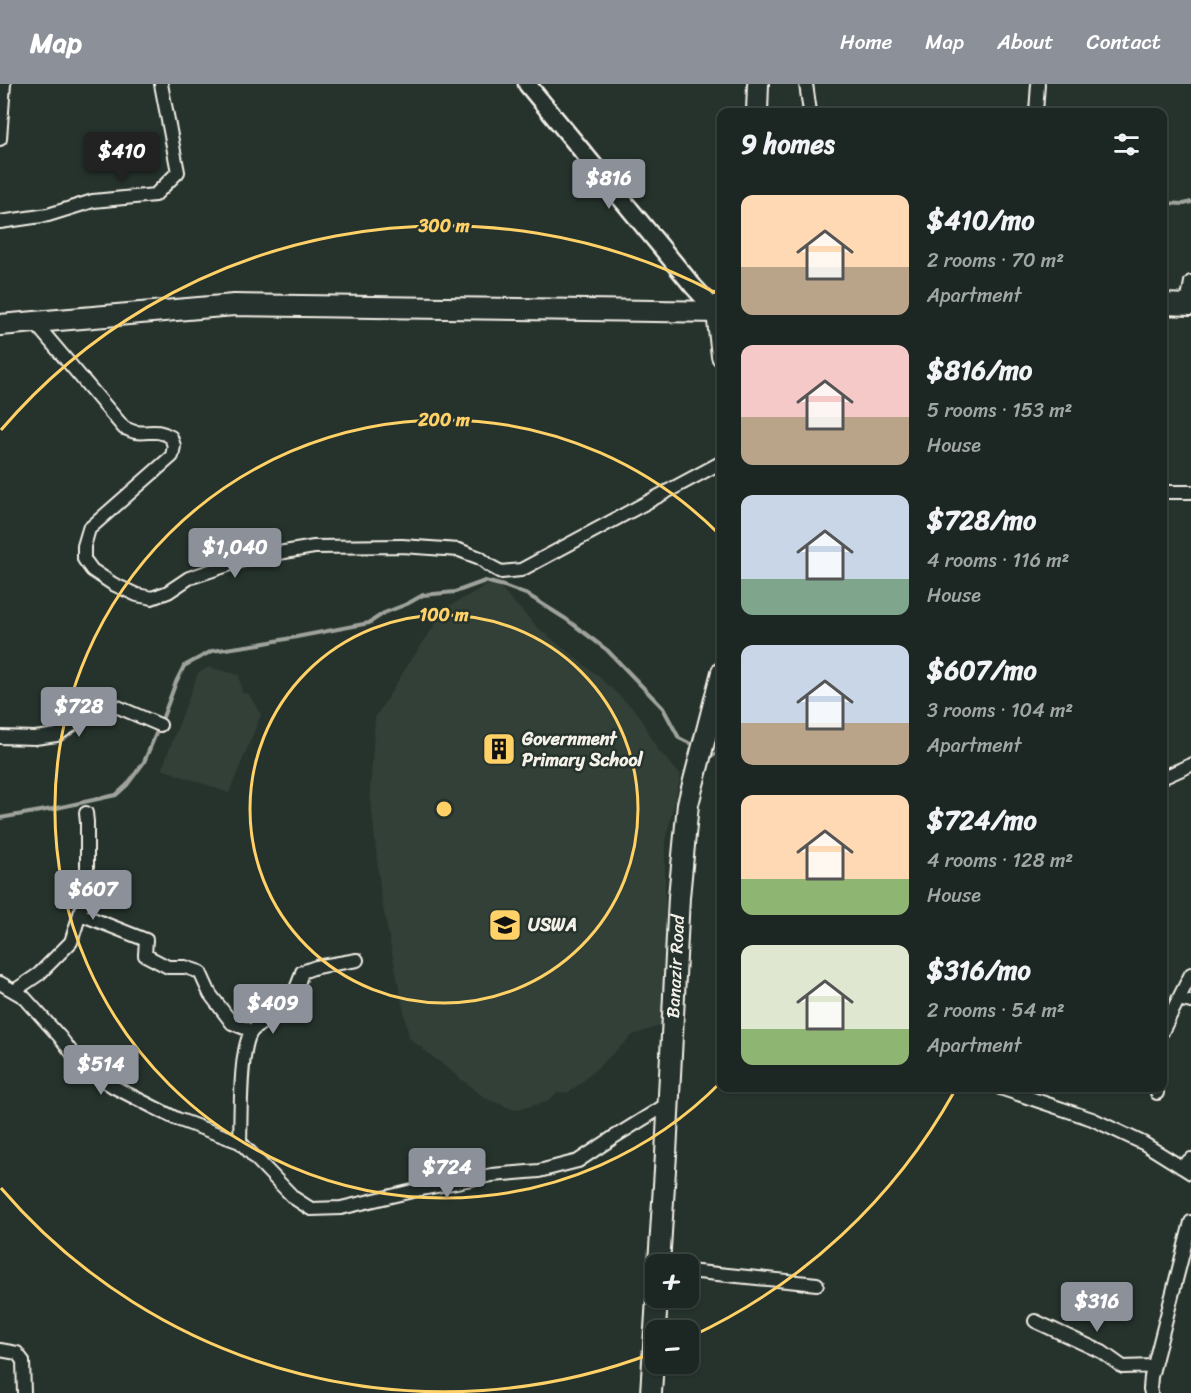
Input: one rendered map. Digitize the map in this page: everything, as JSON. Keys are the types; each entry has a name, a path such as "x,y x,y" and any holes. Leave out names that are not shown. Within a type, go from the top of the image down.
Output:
{"main road":[{"path":"528,84 693,286 717,306"},
{"path":"756,108 758,84"},
{"path":"1167,304 1189,304"},
{"path":"0,326 234,305 717,309"},
{"name":"Banazir Road","path":"660,1254 679,897 688,804 717,691"},
{"path":"651,1393 656,1308"}],"street":[{"path":"0,139 4,84"},
{"path":"0,222 48,214 93,201 155,195 178,172 161,84"},
{"path":"806,84 809,108"},
{"path":"1036,108 1038,84"},
{"path":"1189,304 1191,282"},
{"path":"35,323 124,428 136,432 164,433 171,437 174,446 172,456 89,529 84,546 84,559 92,570 113,584 137,595 152,598 168,592 189,578 249,558 314,547 402,546 459,550 480,558 501,572 521,570 717,465"},
{"path":"1167,492 1191,492"},
{"path":"0,737 35,738 57,735 87,715 103,708 118,707 160,725"},
{"path":"1167,776 1191,765"},
{"path":"14,991 39,974 71,942 87,892 86,813"},
{"path":"80,914 146,940 145,955 168,967 185,967 200,972 210,994 232,1023 252,1031"},
{"path":"240,1142 243,1055 252,1031 278,1013 289,1002 299,984 302,972 316,967 357,960"},
{"path":"1167,1025 1185,1000 1191,974"},
{"path":"0,983 24,996 82,1066 114,1087 177,1119 240,1142 294,1198 311,1209 341,1208 421,1189 492,1175 539,1171 578,1161 669,1104"},
{"path":"1012,1092 1092,1119 1188,1166"},
{"path":"1151,1393 1150,1383 1191,1222"},
{"path":"699,1272 817,1284"},
{"path":"1035,1321 1102,1352 1123,1367 1154,1366"},
{"path":"0,1350 17,1353 23,1360 24,1393"}],"shaded area":[{"path":"494,581 537,627 598,676 639,714 657,749 681,775 665,842 668,1023 633,1035 569,1092 557,1093 544,1103 514,1110 485,1098 409,1038 381,897 370,793 375,718 446,608"},
{"path":"209,667 239,675 242,693 249,694 261,715 229,793 162,769 198,673"}],"waterway":[{"path":"1167,203 1191,202"},
{"path":"0,818 116,795 127,785 144,762 184,666 212,651 369,623 384,613 423,595 455,592 485,581 528,595 566,619 607,650 663,708 679,738 689,743"},
{"path":"711,755 717,754"},
{"path":"1167,769 1191,758"}],"place":[{"name":"Government Primary School","path":"499,749"},
{"name":"USWA","path":"505,925"}]}
